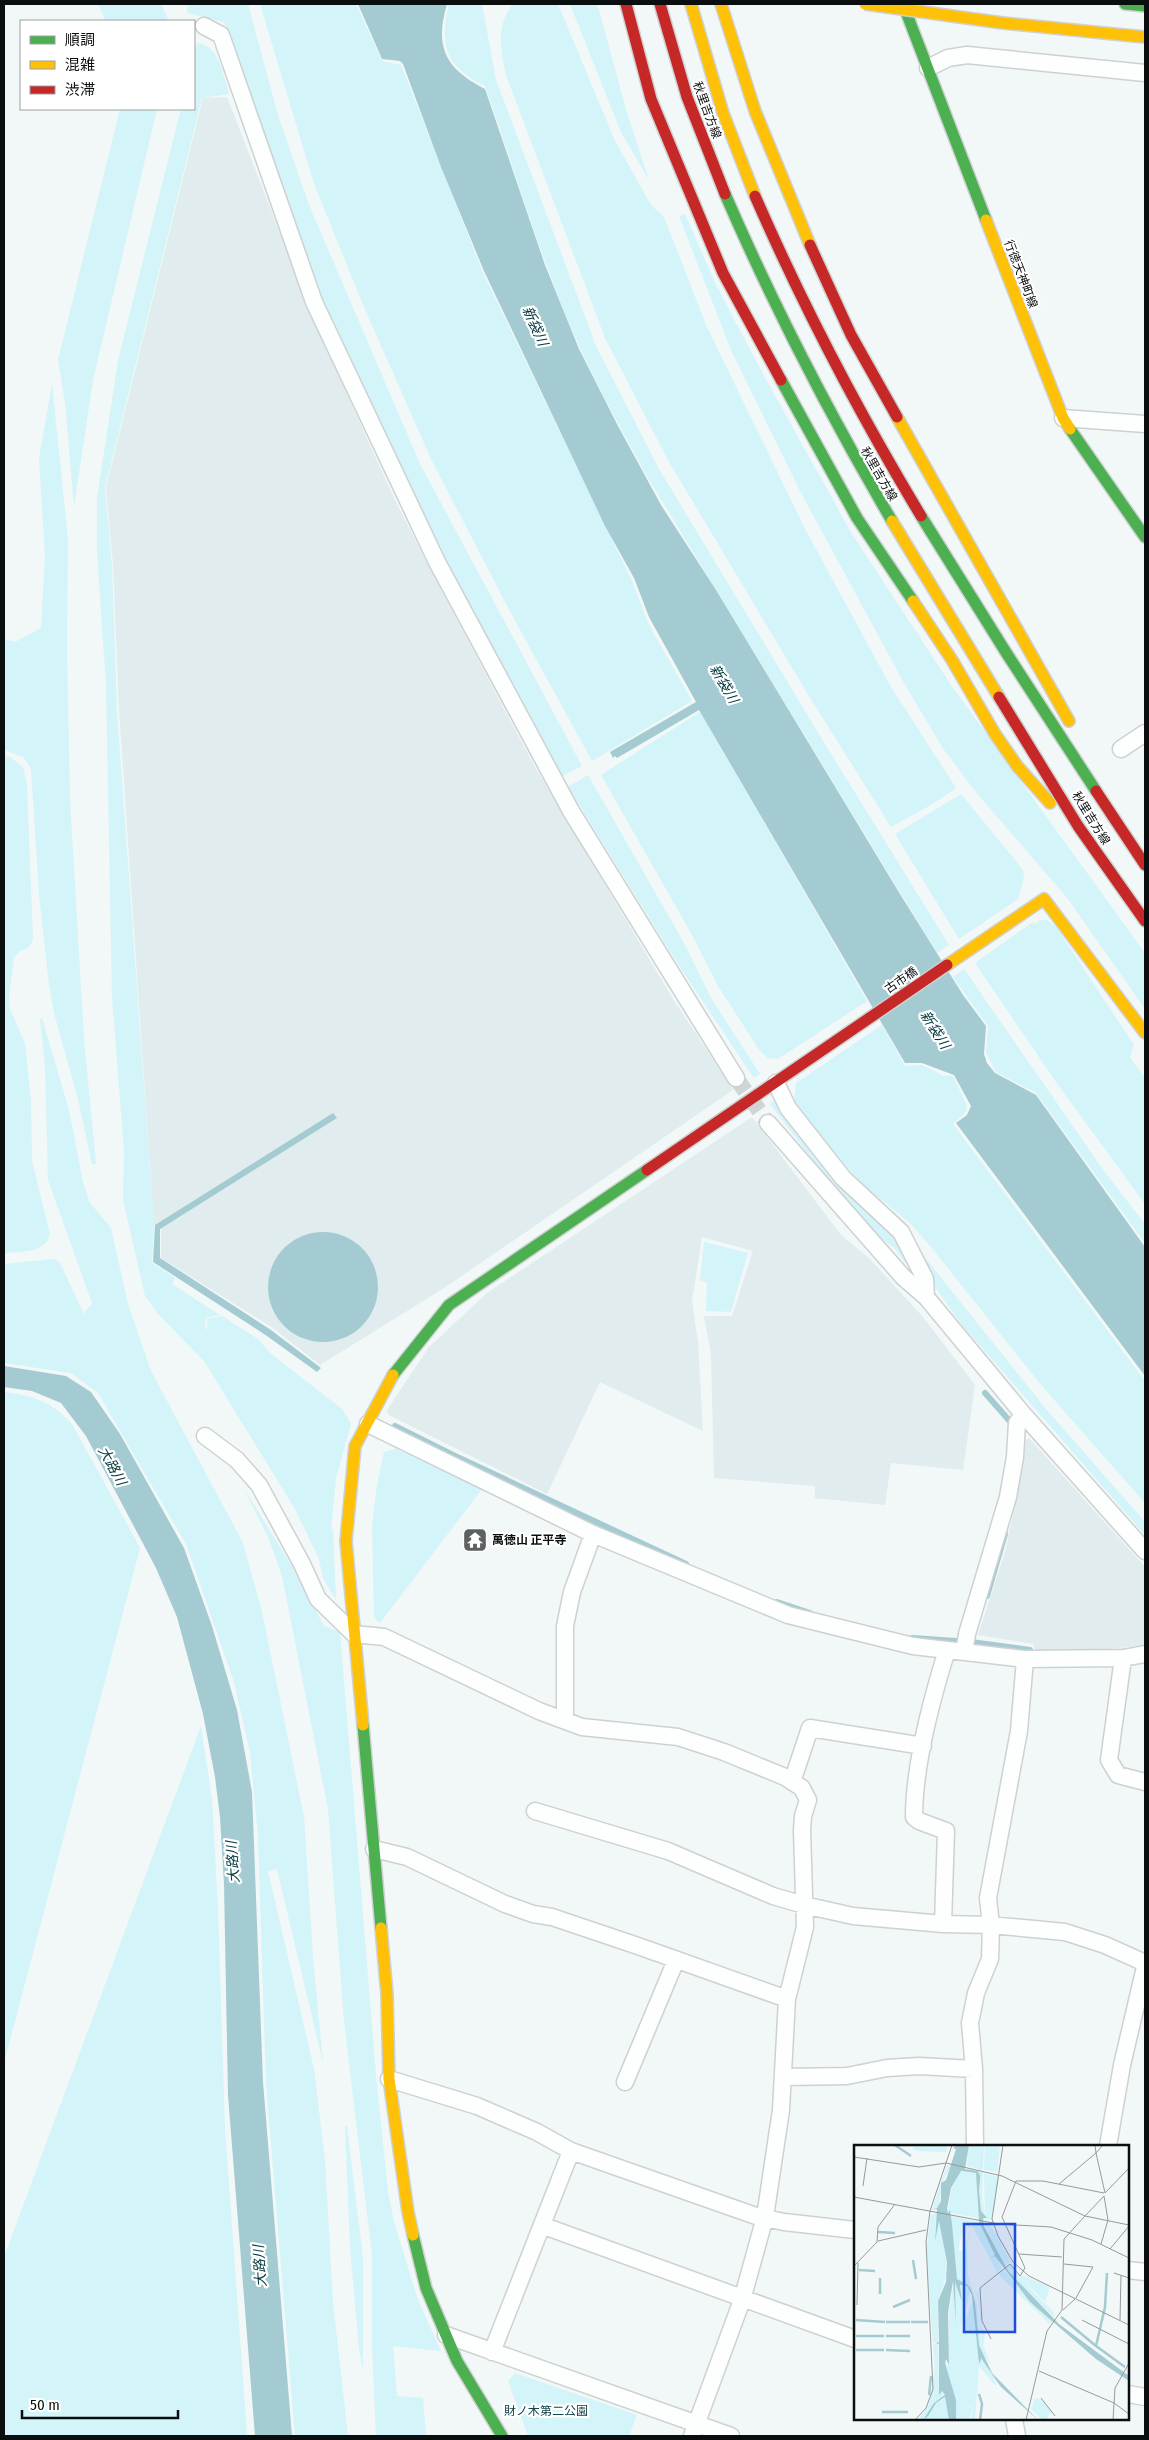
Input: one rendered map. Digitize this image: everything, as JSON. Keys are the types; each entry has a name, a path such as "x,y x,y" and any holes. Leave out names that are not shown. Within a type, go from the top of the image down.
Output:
{"main road":[{"path":"626,4 651,99 724,273 857,518 952,660 995,734 1018,767 1102,862"},
{"name":"秋里吉方線","path":"660,4 675,60 696,122 742,235 803,362 901,540 1102,862 1145,922"},
{"name":"秋里吉方線","path":"691,4 706,62 736,147 774,238 836,365 909,495 999,644 1145,865"},
{"path":"721,4 755,111 794,210 852,335 1074,729"},
{"path":"864,4 1003,24 1145,37"},
{"name":"行徳天神町線","path":"903,4 1063,418 1145,537"},
{"path":"1125,4 1145,6"},
{"path":"1106,786 1145,858"},
{"name":"古市橋","path":"502,2436 457,2361 426,2288 408,2212 390,2078 387,1994 346,1541 356,1446 394,1375 449,1305 1044,899 1145,1032"}],"street":[{"path":"204,26 221,35 314,302 438,562 571,811 736,1078"},
{"path":"928,68 948,58 967,55 1145,73"},
{"path":"1063,418 1145,424"},
{"path":"1121,749 1145,733"},
{"path":"776,1083 788,1108 843,1178 901,1232 925,1279 926,1297"},
{"path":"768,1123 903,1277 926,1297 1022,1414 1145,1551"},
{"path":"964,1652 1008,1497 1015,1457 1017,1424 1022,1414"},
{"path":"368,1424 593,1534 788,1615 913,1646 1024,1659 1123,1658 1145,1654"},
{"path":"205,1436 237,1460 259,1485 302,1564 318,1599 328,1612 354,1634 384,1637 539,1711 582,1727 678,1737 724,1752 792,1782 802,1788 808,1800 803,1816 802,1831 805,1926 787,1999 784,2077 766,2217 742,2300 694,2430"},
{"path":"565,1720 565,1626 572,1592 593,1534"},
{"path":"943,1924 946,1832 914,1817 923,1746 947,1650"},
{"path":"1123,1658 1109,1760 1118,1775 1145,1782"},
{"path":"975,2145 974,2069 970,2023 976,1993 990,1959 991,1925 988,1898 1019,1731 1024,1659"},
{"path":"792,1782 810,1728 923,1746"},
{"path":"535,1811 668,1851 772,1896 804,1905 853,1916 1065,1932 1104,1945 1145,1963"},
{"path":"374,1849 407,1857 505,1904 533,1914 552,1917 787,1999"},
{"path":"625,2082 676,1960"},
{"path":"1108,2145 1122,2065 1145,1967"},
{"path":"784,2077 847,2076 887,2068 919,2066 974,2069"},
{"path":"390,2078 477,2106 537,2132 571,2151 756,2216 784,2222 854,2230"},
{"path":"492,2352 544,2226 571,2151"},
{"path":"544,2226 742,2300 854,2339"},
{"path":"1129,2270 1145,2272"},
{"path":"446,2335 694,2430 730,2436"},
{"path":"1129,2394 1145,2396"},
{"path":"1014,2420 1017,2436"}],"shaded area":[{"path":"227,97 316,326 394,498 433,575 535,767 673,999 733,1090 444,1288 320,1365 273,1328 161,1258 161,1229 154,1225 119,709 113,564 106,488 203,98"},
{"path":"752,1117 841,1235 870,1259 923,1317 975,1385 963,1470 891,1463 885,1505 815,1498 815,1486 714,1478 711,1354 704,1316 732,1316 753,1251 702,1237 692,1301 698,1342 703,1431 600,1382 547,1494 389,1415 387,1410 429,1347 487,1293"},
{"path":"1029,1438 1145,1567 1145,1645 1100,1650 1035,1650 1033,1644 978,1635 1005,1552 1022,1472 1026,1440"}],"green space":[{"path":"98,4 161,4 169,20 106,20"},
{"path":"188,4 248,4 278,115 309,205 420,464 582,766 561,777 442,556 323,302 257,127 227,27 223,22 187,13"},
{"path":"260,4 356,4 382,61 401,65 483,273 632,581 649,625 692,701 592,761 512,615 432,461 364,307 314,184"},
{"path":"449,4 482,4 496,80 596,346 659,469 949,945 937,953 645,473 604,396 580,348 553,284 485,86 462,71 449,54 445,32"},
{"path":"513,4 558,4 615,141 651,205 664,217 706,325 806,531 891,687 956,788 931,805 891,827 809,696 669,462 605,338 506,75 501,38 507,12"},
{"path":"570,4 596,4 599,10 627,113 649,180 621,132"},
{"path":"197,43 205,45 216,55 229,94 202,98 105,488 112,565 117,710 154,1225 152,1263 175,1278 172,1284 220,1315 206,1318 205,1325 208,1331 207,1319 222,1316 258,1339 270,1353 342,1409 351,1424 336,1478 331,1530 333,1528 336,1600 323,1578 319,1559 295,1509 204,1361 158,1314 145,1296 123,1200 124,1151 112,997 106,685 97,552 97,498 118,361 181,110 195,110 195,52"},
{"path":"120,110 157,110 93,380 74,507 65,403 58,360"},
{"path":"685,214 716,285 852,534 951,685 1145,953 1145,1009 1068,899 975,791 942,747 904,683 800,491 731,350 679,216"},
{"path":"52,384 68,540 67,650 70,799 84,1039 96,1164 92,1164 78,1099 54,1013 49,984 39,894 31,769 23,757 4,750 4,639 15,642 41,628 45,556 39,458"},
{"path":"700,712 867,1001 778,1059 768,1058 760,1051 718,986 691,933 601,775"},
{"path":"4,756 10,757 23,767 27,785 33,940 29,947 19,952 14,958 9,997 10,1009 25,1044 31,1101 32,1161 50,1234 43,1245 37,1248 4,1253"},
{"path":"588,775 684,943 711,998 760,1074 754,1078 681,969 568,787"},
{"path":"961,794 1023,870 1024,878 1018,899 959,939 895,834"},
{"path":"1040,920 1047,920 1056,927 1134,1045 1130,1057 1145,1078 1145,1204 1056,1082 975,963 1033,922 1035,924"},
{"path":"964,969 1104,1171 1145,1224 1145,1243 1036,1093 996,1072 986,1053 988,1026 953,977"},
{"path":"42,1018 69,1110 83,1183 90,1203 111,1228 128,1304 151,1371 243,1543 262,1612 304,1817 313,1957 323,2063 277,1869 268,1871 314,2069 325,2160 333,2303 348,2436 295,2436 266,2083 258,1836 250,1752 234,1682 186,1544 98,1393 71,1373 4,1363 4,1264 52,1259 59,1261 84,1314 92,1303 48,1180 45,1066 40,1019"},
{"path":"882,1025 905,1066 922,1065 944,1076 953,1076 967,1106 966,1112 953,1124 1145,1381 1145,1503 1042,1386 910,1223 865,1186 842,1162 794,1102 796,1083"},
{"path":"778,1096 898,1237 916,1277 895,1249 860,1222 770,1104"},
{"path":"704,1242 748,1253 731,1312 706,1311 707,1283 700,1280"},
{"path":"914,1244 1046,1409 1145,1522 1145,1535 962,1325 928,1277"},
{"path":"4,1392 24,1395 41,1401 57,1410 72,1424 140,1548 4,2063"},
{"path":"396,1449 441,1470 443,1469 482,1489 380,1623 374,1617 372,1526 377,1485 384,1452"},
{"path":"244,1489 292,1566 324,1626 340,1632 376,2075 388,2192 394,2222 418,2300 441,2351 393,2346 397,2396 423,2398 426,2436 376,2436 372,2349 372,2255 344,2021 328,1809 282,1576 269,1539"},
{"path":"201,1726 212,1799 218,1909 225,2129 247,2436 4,2436 4,2257"},
{"path":"345,2125 347,2126 363,2258 363,2370 359,2349 350,2248"},
{"name":"財ノ木第二公園","path":"515,2373 637,2415 629,2436 528,2436 508,2381"}],"water":[{"name":"新袋川","path":"358,4 447,4 442,33 446,56 461,73 485,89 545,265 579,349 661,505 716,590 963,995 986,1026 984,1054 987,1063 995,1073 1036,1095 1145,1247 1145,1376 956,1123 967,1115 971,1106 954,1075 922,1063 905,1063 699,710 617,758 615,756 613,758 610,752 696,702 649,617 634,578 605,526 484,271 441,167 403,64 400,61 382,59"},
{"path":"333,1113 337,1118 160,1229 160,1258 271,1330 321,1368 317,1372 267,1336 153,1262 155,1225"},
{"path":"323,1232 344,1236 362,1248 374,1266 378,1287 374,1308 362,1326 344,1338 323,1342 302,1338 284,1326 272,1308 268,1287 272,1266 284,1248 302,1236"},
{"name":"大路川","path":"4,1366 66,1376 91,1392 120,1434 184,1548 212,1626 237,1710 252,1792 263,2082 292,2436 255,2436 228,2095 224,1884 220,1817 215,1777 203,1714 177,1617 156,1568 86,1436 61,1403 32,1391 4,1387"}],"waterway":[{"path":"985,1393 1015,1427"},
{"path":"395,1426 686,1564"},
{"path":"987,1596 1005,1534"},
{"path":"777,1602 810,1613"},
{"path":"912,1638 971,1642 1030,1650"}],"tunnel":[{"path":"736,1078 768,1123"}],"traffic: fast":[{"path":"903,4 986,220"},
{"path":"1125,4 1145,6"},
{"path":"725,194 763,278 804,360 892,521"},
{"path":"781,380 857,518 913,601"},
{"path":"1070,429 1145,537"},
{"path":"921,516 1007,654 1096,791"},
{"path":"393,1375 449,1305 647,1170"},
{"path":"363,1725 381,1928"},
{"path":"413,2235 426,2288 457,2361 502,2436"}],"traffic: slow":[{"path":"691,4 723,113 755,196"},
{"path":"721,4 755,111 810,245"},
{"path":"865,4 1003,23 1124,35"},
{"path":"1124,35 1145,37"},
{"path":"986,220 1063,418 1070,429"},
{"path":"897,417 1069,721"},
{"path":"892,521 999,697"},
{"path":"913,601 952,660 995,734 1018,767 1050,803"},
{"path":"947,965 1044,899 1145,1033"},
{"path":"363,1725 346,1541 355,1446 393,1375"},
{"path":"381,1928 387,1994 389,2079 413,2235"}],"traffic: jam":[{"path":"626,4 651,99 723,273 781,380"},
{"path":"660,4 687,97 725,194"},
{"path":"755,196 792,278 833,359 921,516"},
{"path":"810,245 851,335 897,417"},
{"path":"999,697 1078,826 1145,921"},
{"path":"1096,791 1145,865"},
{"path":"647,1170 947,965"}],"place":[{"name":"萬徳山 正平寺","path":"475,1540"}]}
